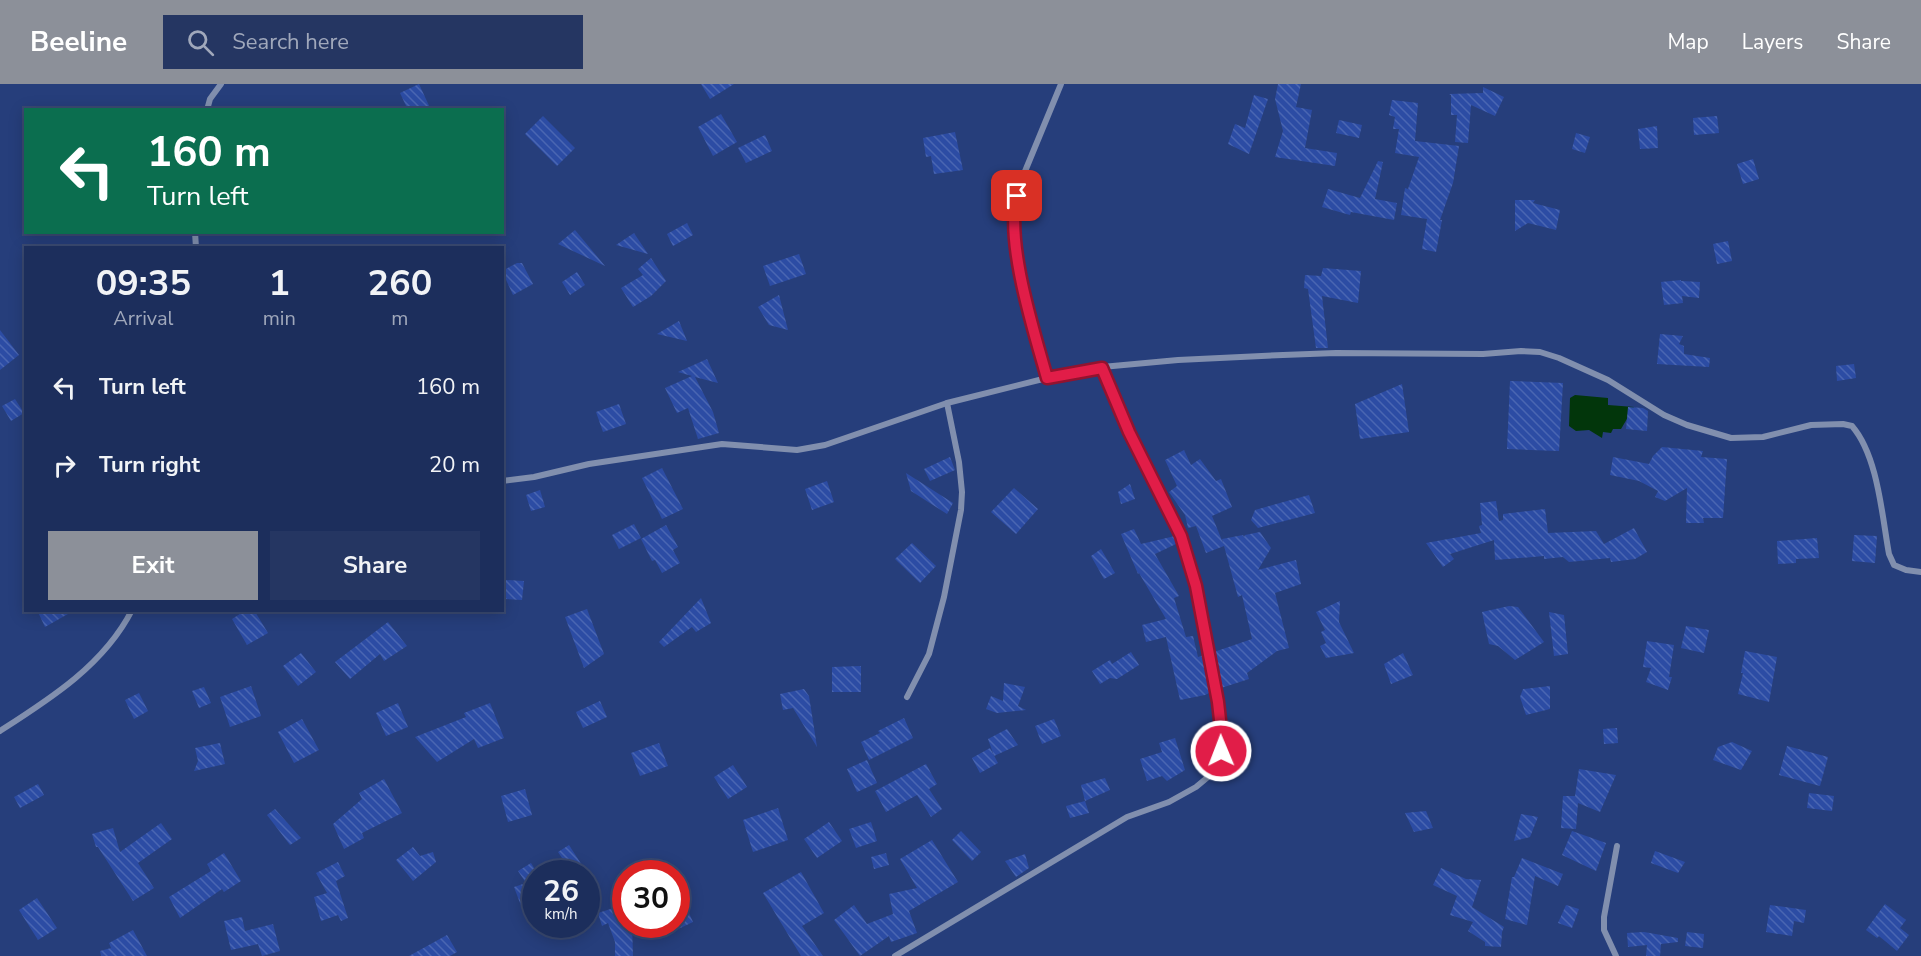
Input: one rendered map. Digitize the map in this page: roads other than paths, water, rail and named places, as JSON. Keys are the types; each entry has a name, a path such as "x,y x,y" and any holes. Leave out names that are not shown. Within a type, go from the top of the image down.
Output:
{"street":[{"path":"208,108 210,99 221,84"},
{"path":"1047,378 1027,305 1013,211 1021,181 1061,84"},
{"path":"504,481 534,477 589,464 722,444 797,450 825,445 947,403 1047,378 1102,368 1178,360 1336,353 1540,352 1608,380 1664,415 1731,438 1763,436 1811,425 1852,426 1864,443 1872,467 1889,554 1894,565 1921,573"},
{"path":"895,956 1127,818 1169,802 1196,788 1215,767 1221,751 1218,702 1196,586 1181,536 1129,432 1102,368"},
{"path":"907,697 929,654 944,597 961,510 959,462 947,403"},
{"path":"0,731 38,707 104,654 131,612"},
{"path":"1617,846 1604,917 1604,930 1617,956"}]}
